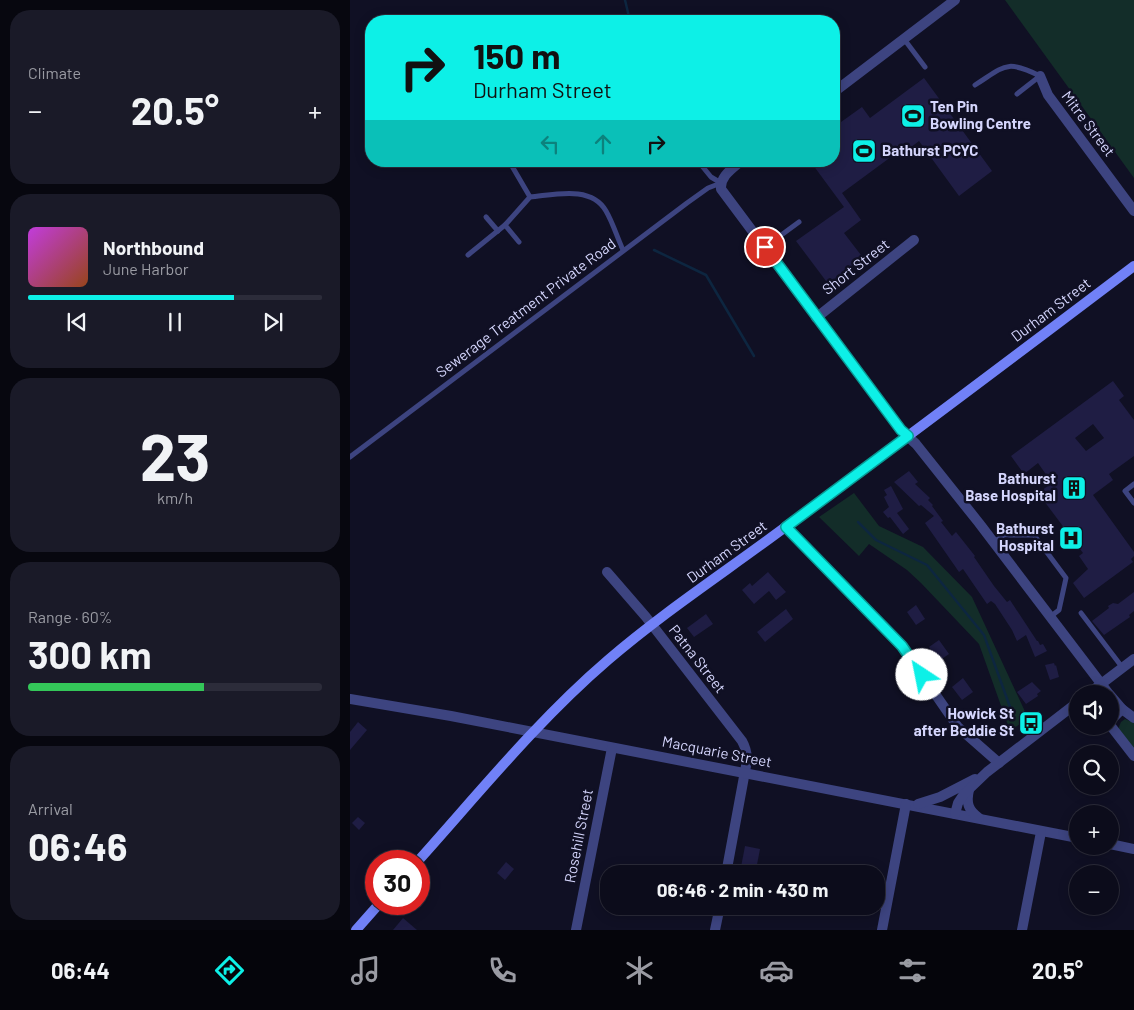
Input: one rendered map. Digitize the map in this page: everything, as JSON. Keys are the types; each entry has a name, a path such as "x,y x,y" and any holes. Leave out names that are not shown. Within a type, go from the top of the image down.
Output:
{"main road":[{"name":"Durham Street","path":"428,850 533,732 570,694 608,660 652,625 1134,266"},
{"path":"356,930 370,915"}],"street":[{"path":"840,87 956,0"},
{"name":"Mitre Street","path":"1040,76 1048,95 1134,211"},
{"path":"734,167 723,178 721,183 722,189 901,430 916,444 994,542 1050,617 1097,685"},
{"name":"Short Street","path":"816,318 914,240"},
{"path":"786,527 902,646 958,727 999,763"},
{"name":"Patna Street","path":"606,572 652,625 742,741 747,755 745,773 728,865"},
{"path":"1104,685 1134,659"},
{"name":"Macquarie Street","path":"350,699 533,732 1069,837"},
{"path":"1119,706 1134,718"},
{"path":"950,813 969,789 987,772 1069,709"},
{"path":"1119,712 1122,709"},
{"path":"1119,735 1134,756"},
{"name":"Rosehill Street","path":"576,930 612,748"},
{"path":"882,930 909,805 931,801 987,772"},
{"path":"969,789 968,807 979,819"},
{"path":"950,813 948,799 954,790"},
{"path":"1022,930 1041,832"},
{"path":"1119,846 1134,849"},
{"path":"715,930 718,915"}],"lane":[{"path":"904,39 925,68"},
{"path":"975,85 1004,67 1022,67 1040,76 1017,94"},
{"path":"512,167 530,197"},
{"path":"703,167 711,177 721,183"},
{"name":"Sewerage Treatment Private Road","path":"350,457 623,250 708,188 721,183"},
{"path":"468,255 505,225 530,197 569,194 586,194 595,199 605,209 623,250"},
{"path":"486,217 498,231"},
{"path":"765,247 799,222"},
{"path":"505,225 519,242"},
{"path":"1134,484 1125,491 1134,503"},
{"path":"994,542 1004,535 1034,535 1066,578 1060,610 1050,617"},
{"path":"1080,613 1122,668"}],"green space":[{"path":"1005,0 1134,0 1134,178"},
{"path":"854,493 879,526 923,547 972,597 1028,718 1010,731 979,644 907,570 869,544 859,556 819,517"},
{"path":"1125,719 1134,723 1134,750 1119,730 1121,722"}],"building":[{"path":"924,78 992,171 959,196 919,141 902,154 899,151 842,193 861,220 844,233 864,259 829,285 796,241 844,207 814,167 840,167 840,123 862,107 870,118"},
{"name":"Bathurst Base Hospital","path":"1113,381 1124,396 1119,400 1134,420 1134,456 1109,474 1113,480 1093,495 1134,552 1134,556 1131,559 1133,562 1084,598 1073,583 1088,569 1079,556 1083,553 1038,493 1052,483 1038,463 1024,474 1011,456","holes":["1093,424 1104,438 1086,451 1075,438"]},
{"path":"909,471 918,482 915,484 930,498 928,500 943,521 941,522 952,536 956,532 975,556 994,586 1007,602 1010,600 1037,641 1040,645 1043,644 1047,651 1035,657 1026,635 1017,641 995,604 991,601 987,604 963,569 959,572 925,523 934,516 921,505 919,506 894,482"},
{"path":"891,486 903,509 897,513 909,529 903,534 890,517 888,518 883,512 889,507 884,497 887,495 884,490"},
{"path":"768,572 786,592 776,600 769,591 754,604 742,590 750,583 752,586"},
{"path":"1134,592 1134,611 1129,615 1130,617 1104,635 1092,621 1109,608 1108,606 1113,603 1118,604"},
{"path":"916,605 925,619 916,625 907,612"},
{"path":"786,609 793,619 765,642 757,632"},
{"path":"706,614 713,624 694,637 687,628"},
{"path":"939,640 949,654 939,661 929,647"},
{"path":"1054,663 1059,677 1050,680 1045,665"},
{"path":"963,678 973,692 962,700 952,687"},
{"path":"1032,682 1041,691 1037,694 1038,696 1026,704 1017,692"},
{"path":"358,722 367,730 350,750 350,732"},
{"path":"358,817 365,823 359,830 352,823"},
{"path":"745,846 760,849 757,865 741,865"},
{"path":"506,862 514,869 505,880 497,873"},
{"path":"403,918 417,930 393,930"}],"waterway":[{"path":"625,0 629,15"},
{"path":"654,250 706,275 754,356"},
{"path":"858,522 876,540 927,565 984,635 1014,718"}],"place":[{"name":"Ten Pin Bowling Centre","path":"913,116"},
{"name":"Bathurst PCYC","path":"864,151"},
{"name":"Bathurst Base Hospital","path":"1074,488"},
{"name":"Bathurst Hospital","path":"1071,538"},
{"name":"Howick St after Beddie St","path":"1031,723"}],"route":[{"path":"765,247 816,318 901,430 908,436 786,527 902,646 922,675"}]}
